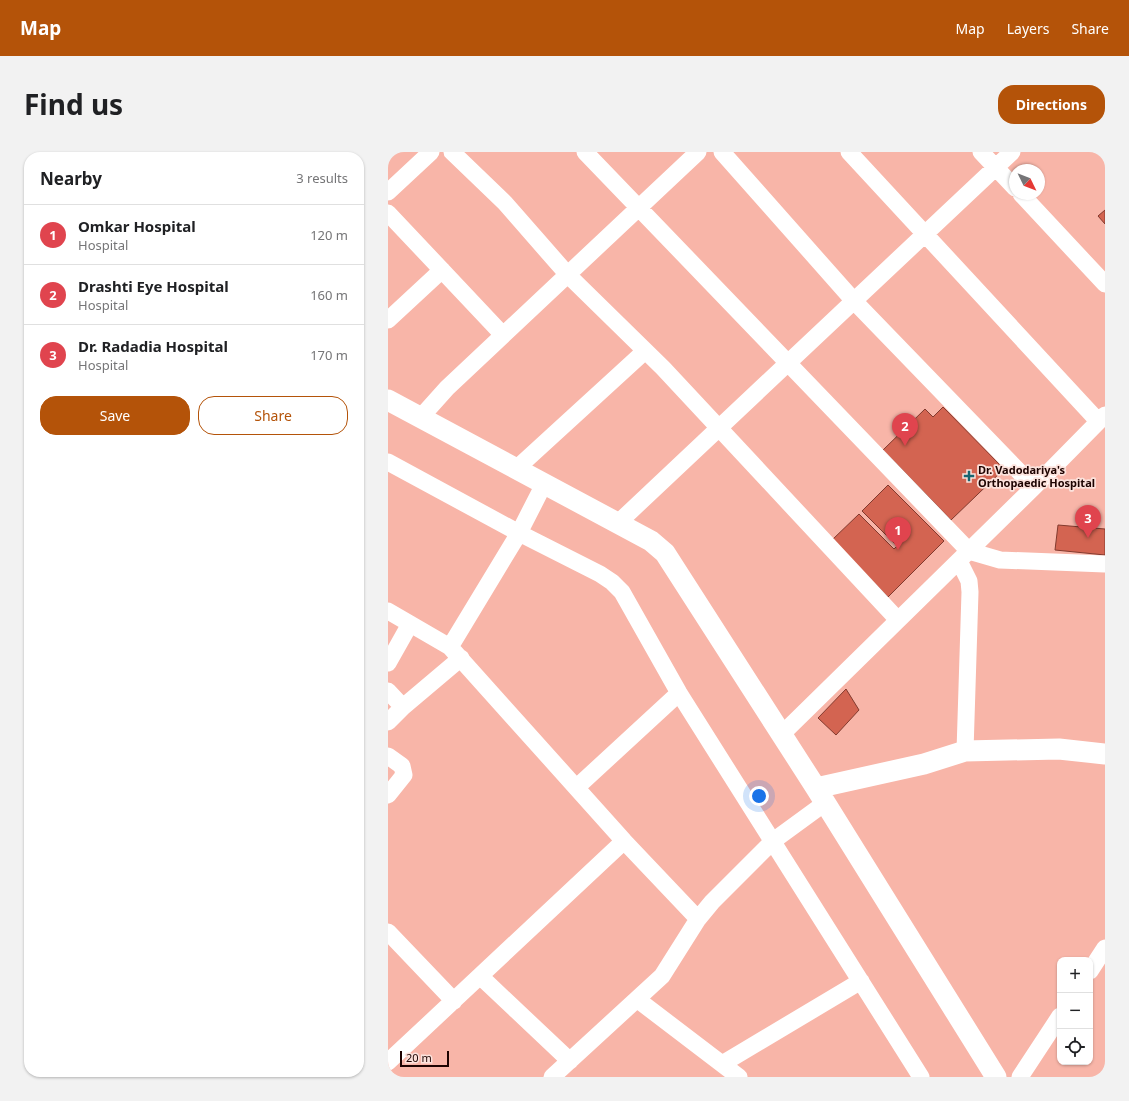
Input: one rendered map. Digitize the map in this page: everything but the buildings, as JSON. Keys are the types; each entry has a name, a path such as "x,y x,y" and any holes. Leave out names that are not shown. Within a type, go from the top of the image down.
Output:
{"street":[{"path":"388,192 431,152"},
{"path":"452,152 505,203 568,275 645,350 898,620"},
{"path":"585,152 789,362 964,556 970,592 965,751"},
{"path":"421,417 447,388 698,152"},
{"path":"722,152 854,301 1034,487"},
{"path":"781,735 1034,487 1102,418 924,234 848,152"},
{"path":"981,152 1009,181"},
{"path":"618,524 1012,152"},
{"path":"1027,200 1105,284"},
{"path":"388,212 503,335"},
{"path":"388,320 442,270"},
{"path":"516,469 645,350"},
{"path":"388,400 651,541 665,553 820,795 996,1077"},
{"path":"388,462 612,582 622,592 679,693 921,1077"},
{"path":"388,722 455,653 544,484"},
{"path":"964,556 1000,560 1105,564"},
{"path":"388,611 455,653 624,841 698,919"},
{"path":"388,663 410,624"},
{"path":"388,691 403,707"},
{"path":"577,787 679,693"},
{"path":"552,1077 638,1000 662,976 671,965 698,919 712,902 820,795 965,751 1059,749 1105,754"},
{"path":"388,756 402,766 404,775 388,795"},
{"path":"388,1062 624,841"},
{"path":"388,932 454,1001"},
{"path":"1093,966 1105,948"},
{"path":"480,976 570,1061"},
{"path":"722,1064 861,981"},
{"path":"638,1000 739,1077"},
{"path":"1020,1077 1057,1021"}],"place":[{"name":"Drashti Eye Hospital","path":"905,446"},
{"name":"Dr. Vadodariya's Orthopaedic Hospital","path":"969,476"},
{"name":"Dr. Radadia Hospital","path":"1088,538"},
{"name":"Omkar Hospital","path":"898,550"}]}
